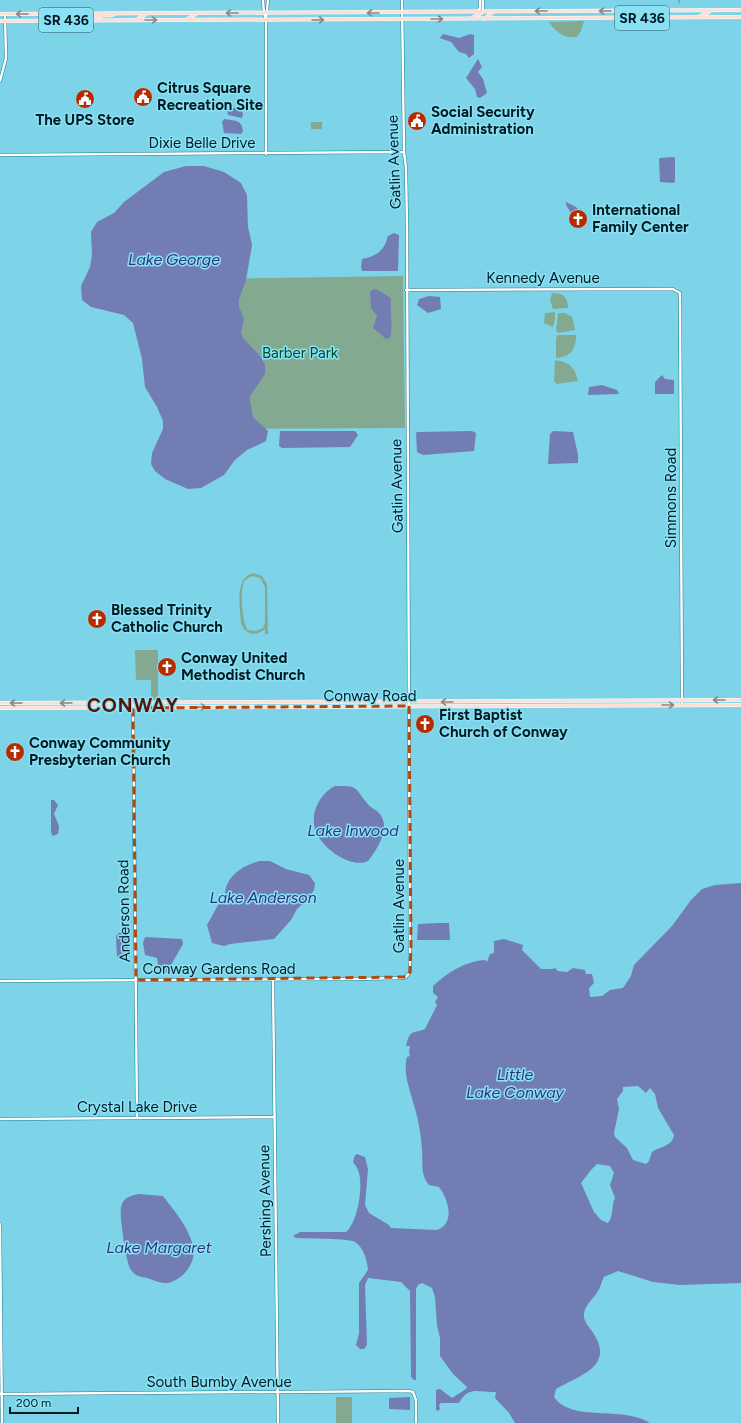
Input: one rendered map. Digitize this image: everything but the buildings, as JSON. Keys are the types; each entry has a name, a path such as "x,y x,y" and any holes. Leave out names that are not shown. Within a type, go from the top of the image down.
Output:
{"main road":[{"path":"683,18 691,16 697,10"},
{"path":"698,18 712,10"},
{"name":"SR 436","path":"0,14 741,10"},
{"path":"468,19 483,12"},
{"path":"484,19 489,14 500,12"},
{"path":"94,20 99,16 112,16 116,13"},
{"path":"136,20 149,13"},
{"path":"184,20 197,13"},
{"name":"SR 436","path":"0,20 741,17"},
{"name":"Conway Road","path":"0,703 741,700"},
{"path":"518,706 529,701"},
{"path":"547,706 562,701"},
{"path":"568,706 585,701"},
{"path":"212,707 227,702"},
{"path":"270,707 284,702"},
{"path":"291,707 304,702"},
{"path":"474,706 486,702"},
{"path":"86,708 96,703"},
{"name":"Conway Road","path":"0,708 741,705"}],"street":[{"path":"263,0 266,20 266,154"},
{"path":"266,20 268,13 268,0"},
{"name":"Gatlin Avenue","path":"402,0 404,152 406,168 410,972"},
{"path":"477,12 480,8 480,0"},
{"path":"483,0 483,12"},
{"path":"0,81 6,58 5,14"},
{"name":"Dixie Belle Drive","path":"0,155 404,152"},
{"name":"Kennedy Avenue","path":"406,290 673,289 679,291"},
{"name":"Simmons Road","path":"679,291 682,296 682,705"},
{"name":"Anderson Road","path":"133,703 137,1118"},
{"name":"Conway Gardens Road","path":"0,981 402,978 406,977 410,972"},
{"name":"Pershing Avenue","path":"273,980 278,1423"},
{"name":"Crystal Lake Drive","path":"0,1119 275,1117"},
{"path":"0,1224 2,1423"},
{"name":"South Bumby Avenue","path":"1,1394 413,1392 416,1400 416,1423"}],"highlighted area":[{"path":"409,706 411,947 410,972 406,977 136,980 133,708"}],"green space":[{"path":"584,21 581,31 577,37 564,36 554,29 549,22"},
{"path":"311,122 322,122 322,129 311,129"},
{"name":"Barber Park","path":"403,276 405,428 201,429 198,279"},
{"path":"552,293 564,296 567,301 568,308 553,309 550,300"},
{"path":"555,312 553,327 544,323 545,313"},
{"path":"558,313 565,313 572,317 575,330 558,333 556,330"},
{"path":"558,335 576,335 576,340 574,348 569,354 556,358 556,338"},
{"path":"555,360 564,362 571,366 578,381 557,384 554,381"},
{"path":"253,573 262,576 267,584 268,634 265,634 265,629 262,632 251,634 245,630 241,623 239,602 240,594 243,581 247,576","holes":["252,576 260,578 265,587 265,622 263,628 256,631 248,630 243,614 243,586 244,582"]},
{"path":"135,650 158,650 158,701 151,701 151,680 136,680"},
{"path":"336,1397 352,1397 352,1423 336,1423"}],"water":[{"path":"443,34 459,38 470,34 474,35 474,54 469,58 466,54 459,52 451,42 440,38"},
{"path":"478,59 482,67 478,72 483,79 487,93 480,98 477,97 475,89 466,78"},
{"path":"240,107 243,114 242,118 228,115 227,109"},
{"path":"224,119 239,122 243,131 241,134 224,133 222,122"},
{"path":"675,158 674,183 660,182 659,159"},
{"name":"Lake George","path":"186,166 204,166 224,172 241,183 247,195 248,227 252,245 246,280 239,299 239,307 244,319 241,333 243,338 260,356 265,365 265,374 250,396 250,401 253,417 268,431 266,441 247,450 235,460 224,475 201,488 188,489 165,479 155,471 151,464 152,453 163,429 163,421 157,407 145,387 142,359 133,323 124,315 91,307 82,300 81,286 90,267 92,255 91,232 97,222 114,213 124,202 164,172"},
{"path":"392,181 395,183 395,205 392,210 391,182"},
{"path":"566,202 576,207 585,216 585,218 575,219 566,205"},
{"path":"394,233 399,235 398,271 362,271 362,259 379,252 384,246 388,236"},
{"path":"376,289 391,298 391,335 390,338 386,339 373,328 377,316 371,308 370,293 372,290"},
{"path":"429,296 440,297 441,309 428,313 417,305 419,299"},
{"path":"662,375 665,379 674,380 674,394 655,394 655,382"},
{"path":"602,385 617,390 619,394 588,395 589,387"},
{"path":"280,431 355,431 358,435 350,447 282,448 279,446"},
{"path":"472,431 476,433 474,451 423,455 417,452 417,432"},
{"path":"553,431 573,432 578,455 578,463 548,464 550,434"},
{"name":"Lake Inwood","path":"335,786 348,786 355,788 368,805 376,810 383,819 384,832 382,838 368,861 361,863 346,860 326,846 317,834 314,820 317,806 324,794"},
{"path":"51,800 54,800 58,805 54,814 59,826 58,834 52,836 51,830"},
{"name":"Lake Anderson","path":"260,861 270,861 286,869 309,875 315,883 314,890 274,939 224,946 212,943 207,925 218,905 228,900 225,893 229,881 242,868"},
{"name":"Little Lake Conway","path":"741,883 741,1283 680,1285 653,1282 618,1271 604,1277 599,1289 584,1311 585,1320 594,1333 600,1347 600,1356 596,1364 590,1370 556,1389 554,1397 562,1405 573,1410 626,1415 639,1418 650,1423 515,1423 509,1413 495,1398 496,1392 471,1392 463,1397 459,1403 441,1403 439,1405 440,1409 438,1411 436,1410 436,1390 440,1389 452,1398 467,1387 453,1374 440,1356 440,1338 437,1325 435,1297 432,1288 422,1283 418,1285 416,1289 416,1380 414,1380 411,1377 410,1291 401,1282 368,1278 365,1285 367,1345 364,1349 360,1349 356,1345 359,1333 359,1283 368,1270 363,1251 355,1242 351,1241 296,1238 293,1236 300,1232 346,1232 350,1227 357,1212 360,1193 360,1176 358,1169 353,1162 355,1155 357,1154 365,1157 368,1169 365,1205 369,1213 389,1225 391,1228 437,1230 443,1227 447,1222 447,1204 442,1192 439,1187 429,1185 424,1177 420,1132 407,1080 406,1069 407,1057 410,1056 410,1046 406,1046 409,1036 425,1029 437,1005 435,1002 438,997 433,993 433,986 438,981 463,965 485,960 487,962 490,954 494,953 494,941 504,939 523,945 522,950 541,969 555,968 558,971 567,972 573,968 585,970 586,974 592,974 594,983 589,988 590,997 602,996 610,990 623,988 631,976 634,965 672,926 691,900 702,889 715,885","holes":["638,1086 646,1093 650,1088 655,1094 658,1108 674,1135 671,1142 652,1152 649,1161 646,1164 633,1160 627,1148 615,1137 614,1133 619,1109 617,1099 623,1091 623,1087","597,1164 610,1166 614,1173 610,1185 615,1198 611,1217 608,1223 601,1220 594,1212 581,1183"]},
{"path":"449,923 450,940 417,940 418,924"},
{"path":"120,932 128,934 129,954 127,958 117,957 116,936"},
{"path":"145,937 182,939 183,944 167,972 161,973 159,971 157,958 145,955 143,943"},
{"name":"Lake Margaret","path":"133,1195 163,1196 181,1220 191,1239 194,1252 191,1264 184,1274 174,1281 163,1283 140,1277 131,1270 129,1266 123,1238 121,1209 123,1202 126,1199"},
{"path":"410,1397 410,1410 389,1409 389,1398"}],"place":[{"name":"Citrus Square Recreation Site","path":"143,97"},
{"name":"The UPS Store","path":"85,99"},
{"name":"Social Security Administration","path":"417,121"},
{"name":"International Family Center","path":"578,219"},
{"name":"Blessed Trinity Catholic Church","path":"97,619"},
{"name":"Conway United Methodist Church","path":"167,667"},
{"name":"First Baptist Church of Conway","path":"425,724"},
{"name":"Conway Community Presbyterian Church","path":"15,752"}],"district":[{"name":"CONWAY","path":"133,705"}]}
